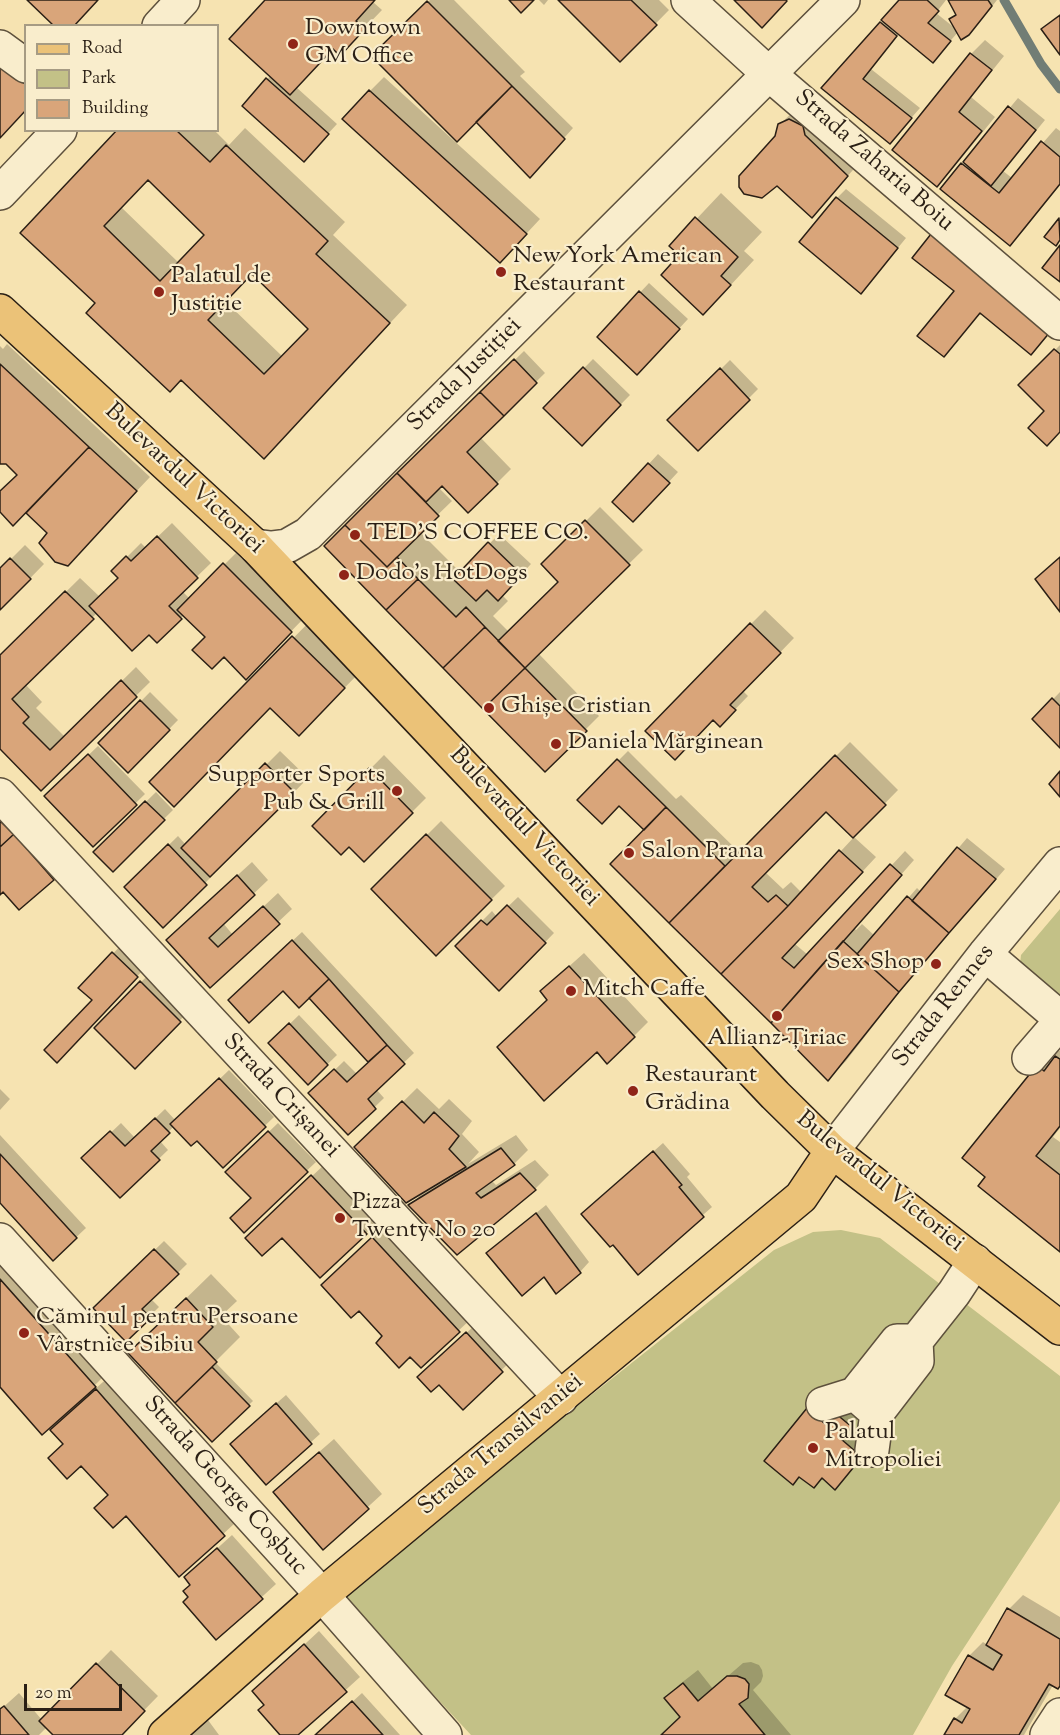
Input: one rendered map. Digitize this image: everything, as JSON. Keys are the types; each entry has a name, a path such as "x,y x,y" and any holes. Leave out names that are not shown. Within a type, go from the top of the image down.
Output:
{"main road":[{"name":"Bulevardul Victoriei","path":"0,310 255,546 775,1095 832,1151 1060,1328"},
{"name":"Strada Transilvaniei","path":"165,1735 322,1595 801,1197 832,1151"}],"street":[{"path":"161,24 183,0"},
{"name":"Strada Zaharia Boiu","path":"688,0 770,74 1060,323"},
{"name":"Strada Justiției","path":"255,546 271,548 287,546 308,534 843,0"},
{"path":"0,47 24,65"},
{"path":"0,194 58,132"},
{"name":"Strada Crișanei","path":"0,795 561,1398"},
{"name":"Strada Rennes","path":"832,1151 985,954 1060,864"},
{"path":"985,954 1060,1020 1029,1059"},
{"name":"Strada George Coșbuc","path":"0,1240 322,1595 445,1735"},
{"path":"823,1404 866,1404 917,1361 916,1341 954,1293 975,1261"},
{"path":"866,1404 872,1450"},
{"path":"1047,1735 1060,1715"}],"green space":[{"path":"1060,909 1060,1007 1020,964 1021,955"},
{"path":"841,1230 880,1238 1060,1376 1060,1501 952,1666 913,1735 471,1735 343,1597 493,1473 774,1250 813,1232"}],"building":[{"path":"27,0 98,0 76,24 52,24"},
{"name":"Downtown GM Office","path":"265,0 375,0 356,21 365,29 340,56 333,49 290,95 229,39"},
{"path":"509,0 534,0 521,13"},
{"path":"558,0 631,0 657,25 620,62"},
{"path":"734,0 786,0 787,1 762,28"},
{"path":"899,0 927,0 939,11 928,23 951,41 933,63 881,20"},
{"path":"948,0 988,0 992,6 969,35 961,40 949,19 956,15"},
{"path":"427,1 512,86 457,142 371,56"},
{"path":"1060,15 1060,55 1041,29"},
{"path":"880,22 897,36 863,79 912,118 890,144 821,88"},
{"path":"970,53 992,70 959,112 982,131 937,187 892,150"},
{"path":"0,62 24,83 24,112 0,138"},
{"path":"266,78 329,134 304,162 242,106"},
{"path":"512,86 565,139 530,178 476,122"},
{"path":"369,90 527,234 500,263 342,119"},
{"path":"1008,106 1036,130 991,186 963,162"},
{"path":"789,119 803,126 805,135 848,176 812,218 777,186 762,198 744,194 739,187 739,176 775,136 778,124"},
{"name":"Palatul de Justiție","path":"115,132 178,132 210,162 226,145 328,241 316,254 390,323 264,459 181,380 170,392 86,313 95,303 20,233","holes":["148,180 204,235 160,281 104,226","252,274 308,329 264,374 208,320"]},
{"path":"1041,141 1060,157 1060,184 1010,246 940,189 961,163 999,193"},
{"path":"836,197 898,248 861,294 799,242"},
{"path":"695,217 738,257 721,276 731,285 703,315 661,275 679,255 669,246"},
{"path":"1059,218 1060,240 1056,246 1044,237"},
{"path":"931,234 1050,332 1031,355 980,313 944,357 917,336 954,291 912,258"},
{"path":"1060,245 1060,282 1042,268"},
{"path":"639,291 680,329 637,375 597,337"},
{"path":"1054,349 1060,354 1060,432 1047,446 1028,428 1044,411 1018,385"},
{"path":"514,359 537,383 504,416 480,392"},
{"path":"0,364 89,447 13,526 0,512 0,491 17,475 6,464 0,464"},
{"path":"583,367 621,405 582,446 543,408"},
{"path":"720,368 750,400 698,451 667,420"},
{"path":"480,392 504,416 467,452 498,484 468,513 442,486 426,502 397,473"},
{"path":"89,447 137,491 68,566 55,562 39,543 47,533 26,513"},
{"path":"648,463 670,483 633,522 612,502"},
{"path":"397,473 439,516 387,567 345,525"},
{"path":"585,520 630,565 525,668 498,641 558,582 541,564"},
{"path":"345,525 387,567 397,557 418,579 386,610 324,546"},
{"path":"157,536 198,578 169,606 182,619 157,643 149,635 132,651 89,606 118,578 111,571 126,556 131,561"},
{"path":"488,542 522,575 498,601 487,590 476,601 453,579"},
{"path":"1060,557 1060,612 1035,579"},
{"path":"10,558 31,579 0,610 0,568"},
{"path":"223,563 292,632 246,680 224,657 212,669 192,650 205,637 177,610"},
{"path":"418,579 456,617 466,607 485,627 443,668 386,610"},
{"path":"65,591 94,619 12,699 29,717 23,723 50,750 121,680 137,697 41,791 0,749 0,655"},
{"path":"750,623 781,653 730,705 736,710 720,727 713,720 675,760 645,731"},
{"path":"485,627 525,668 483,709 443,668"},
{"path":"292,636 345,688 299,736 270,708 174,807 149,782"},
{"path":"525,668 587,731 545,772 483,709"},
{"path":"1052,698 1060,706 1060,748 1032,719"},
{"path":"140,700 170,730 128,773 98,743"},
{"path":"88,754 137,805 93,847 44,796"},
{"path":"835,755 886,805 853,838 826,812 752,887 768,902 776,895 788,906 721,974 669,923"},
{"path":"617,759 666,807 644,830 619,806 602,824 577,800"},
{"path":"265,763 295,793 210,877 181,848"},
{"path":"369,768 413,813 364,862 349,847 341,855 312,826"},
{"path":"1060,771 1060,797 1049,784"},
{"path":"145,801 165,820 113,872 93,852"},
{"path":"666,807 725,866 669,923 610,864"},
{"path":"0,821 14,834 0,847"},
{"path":"14,834 54,880 19,910 3,892 0,895 0,847"},
{"path":"426,834 492,900 436,956 371,889"},
{"path":"168,844 207,885 163,928 124,887"},
{"path":"957,847 996,879 949,933 912,901"},
{"path":"839,850 863,872 782,958 794,968 890,864 902,875 771,1023 721,974"},
{"path":"237,875 255,895 209,938 218,947 263,906 280,924 210,988 166,940"},
{"path":"907,896 949,933 899,992 857,954"},
{"path":"507,905 546,943 499,991 455,946 481,920 487,925"},
{"path":"292,940 329,979 299,1008 283,991 249,1023 228,1000"},
{"path":"843,941 899,992 828,1081 771,1023"},
{"path":"112,952 138,977 57,1063 44,1050 92,1000 78,988"},
{"path":"569,966 635,1037 607,1064 597,1052 544,1101 497,1047 547,1000 540,991"},
{"path":"329,979 387,1045 368,1062 309,998"},
{"path":"140,981 181,1022 135,1069 94,1028"},
{"path":"289,1023 328,1065 308,1085 268,1043"},
{"path":"387,1045 405,1064 368,1099 376,1109 348,1135 308,1093 334,1069 347,1082"},
{"path":"1055,1056 1060,1059 1060,1126 1036,1156 1060,1175 1060,1252 978,1186 985,1177 962,1158 1037,1065 1044,1071"},
{"path":"219,1078 266,1127 223,1168 197,1141 191,1146 170,1124"},
{"path":"402,1101 424,1123 434,1112 459,1136 449,1149 466,1167 406,1203 354,1147"},
{"path":"155,1118 170,1133 151,1151 160,1160 120,1198 81,1158 110,1131 125,1146"},
{"path":"268,1131 308,1172 244,1233 230,1218 251,1198 225,1172"},
{"path":"501,1148 515,1165 476,1193 481,1198 520,1173 536,1190 457,1255 408,1205"},
{"path":"653,1151 682,1185 679,1187 704,1217 638,1275 613,1245 610,1247 581,1214"},
{"path":"0,1154 77,1238 53,1261 0,1203"},
{"path":"311,1175 367,1234 320,1278 282,1238 262,1256 245,1238"},
{"path":"536,1213 581,1273 556,1294 544,1277 522,1296 486,1253"},
{"path":"372,1237 460,1332 421,1368 410,1357 399,1368 376,1343 382,1336 359,1311 351,1318 321,1285"},
{"path":"154,1249 179,1274 142,1309 151,1318 126,1342 93,1308"},
{"name":"Căminul pentru Persoane Vârstnice Sibiu","path":"0,1279 96,1387 42,1435 0,1387"},
{"path":"186,1298 213,1327 198,1342 217,1362 175,1403 128,1353"},
{"path":"466,1332 503,1372 463,1410 439,1385 431,1392 417,1377"},
{"path":"212,1367 250,1406 212,1442 175,1403"},
{"path":"96,1389 225,1536 179,1577 126,1516 113,1528 94,1508 108,1495 81,1466 67,1479 48,1458 63,1444 50,1430"},
{"path":"276,1403 312,1444 266,1485 230,1444"},
{"name":"Palatul Mitropoliei","path":"807,1408 825,1424 835,1413 852,1427 841,1439 862,1457 835,1490 822,1478 814,1488 799,1477 793,1485 764,1461"},
{"path":"319,1452 369,1509 323,1550 273,1492"},
{"path":"217,1548 263,1599 216,1640 183,1602 188,1597 183,1591 190,1585 184,1577"},
{"path":"1007,1608 1060,1639 1060,1686 1058,1689 1049,1684 1019,1735 944,1735 954,1718 962,1723 970,1709 945,1695 968,1655 993,1670 1002,1655 986,1645"},
{"path":"304,1644 347,1692 298,1735 280,1735 258,1710 264,1705 252,1691"},
{"path":"96,1663 145,1711 122,1735 53,1735 39,1721"},
{"path":"727,1676 737,1676 745,1679 749,1684 748,1698 739,1704 765,1735 661,1735 680,1717 664,1698 683,1683 698,1701"},
{"path":"352,1701 383,1735 315,1735"},
{"path":"4,1706 29,1735 0,1735 0,1709"}],"waterway":[{"path":"1004,0 1041,64 1060,89"}],"place":[{"name":"Downtown GM Office","path":"293,44"},
{"name":"New York American Restaurant","path":"501,272"},
{"name":"Palatul de Justiție","path":"159,292"},
{"name":"TED'S COFFEE CO.","path":"355,535"},
{"name":"Dodo's HotDogs","path":"344,575"},
{"name":"Ghișe Cristian","path":"489,708"},
{"name":"Daniela Mărginean","path":"556,744"},
{"name":"Supporter Sports Pub & Grill","path":"397,791"},
{"name":"Salon Prana","path":"629,853"},
{"name":"Sex Shop","path":"936,964"},
{"name":"Mitch Caffe","path":"571,991"},
{"name":"Allianz-Țiriac","path":"777,1016"},
{"name":"Restaurant Grădina","path":"633,1091"},
{"name":"Pizza Twenty No 20","path":"340,1218"},
{"name":"Căminul pentru Persoane Vârstnice Sibiu","path":"24,1333"},
{"name":"Palatul Mitropoliei","path":"813,1448"}]}
